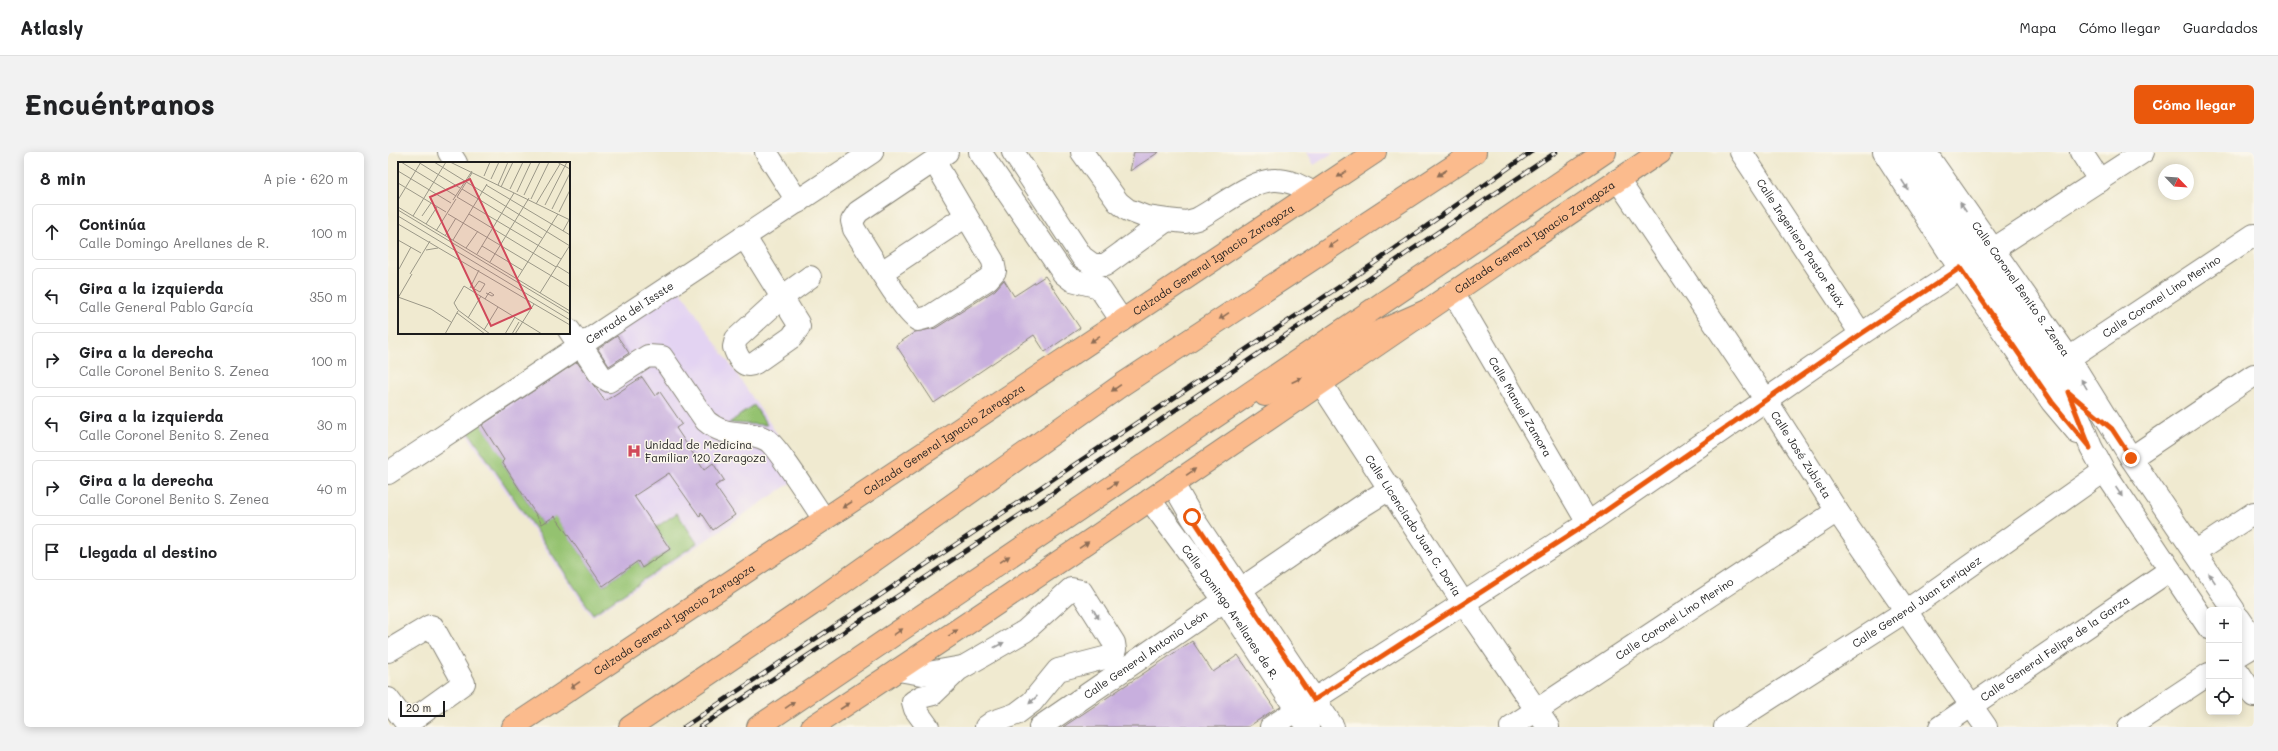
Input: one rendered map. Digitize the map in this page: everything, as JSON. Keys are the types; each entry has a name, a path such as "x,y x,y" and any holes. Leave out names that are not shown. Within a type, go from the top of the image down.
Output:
{"main road":[{"name":"Calzada General Ignacio Zaragoza","path":"513,727 1375,152"},
{"path":"630,727 811,605 1123,384 1475,152"},
{"path":"758,727 1605,152"},
{"name":"Calzada General Ignacio Zaragoza","path":"812,727 1150,500 1320,382 1660,152"},
{"path":"1199,427 1309,374 1365,338 1426,310"}],"street":[{"path":"449,152 455,162"},
{"path":"766,152 798,202"},
{"name":"Cerrada del Issste","path":"388,473 578,343 798,202 872,152"},
{"path":"980,152 1063,273 1072,280 1099,287 1122,321"},
{"path":"1013,152 1082,257 1093,265 1105,265 1167,220"},
{"path":"1082,152 1118,202 1128,210 1146,217 1186,222 1197,219 1264,181 1277,180 1296,184 1314,193"},
{"name":"Calle Ingeniero Pastor Ruáx","path":"1741,152 1861,334"},
{"name":"Calle Coronel Benito S. Zenea","path":"1884,152 1960,268 2052,402 2090,448 2206,624"},
{"name":"Calle Coronel Benito S. Zenea","path":"1903,152 2068,392 2090,448"},
{"name":"Calle Coronel Benito S. Zenea","path":"1925,152 1992,250 2069,358 2112,429 2232,607"},
{"path":"2081,152 2100,181"},
{"path":"1992,250 2143,152"},
{"path":"941,157 966,216 995,265 995,271 988,279 929,317 918,320 910,313 882,272 854,229 852,221 858,212 941,157"},
{"name":"Calle José Zubieta","path":"1618,180 1766,400 1837,511 1986,727"},
{"path":"882,272 966,216"},
{"name":"Calle Coronel Lino Merino","path":"2069,358 2254,235"},
{"path":"744,236 781,298 810,277"},
{"path":"1271,727 1588,523 1861,334 1960,268"},
{"name":"Calle Manuel Zamora","path":"1453,292 1588,523"},
{"path":"578,343 601,376 609,381 648,356 662,357 706,421 713,427 728,433 758,436 773,444 824,520"},
{"path":"2131,458 2254,375"},
{"name":"Calle Licenciado Juan C. Doria","path":"1320,382 1391,488 1464,604 1542,718"},
{"name":"Calle Coronel Benito S. Zenea","path":"2068,392 2112,429"},
{"name":"Calle General Juan Enríquez","path":"1725,727 1906,611 2104,471"},
{"name":"Calle Domingo Arellanes de R.","path":"1173,484 1233,595 1305,704 1333,727"},
{"name":"Calle General Antonio León","path":"1040,727 1391,488"},
{"name":"Calle Domingo Arellanes de R.","path":"1150,500 1175,531 1233,595"},
{"name":"Calle Coronel Lino Merino","path":"1511,727 1542,718 1837,511"},
{"path":"2194,552 2254,513"},
{"path":"1175,531 1192,517"},
{"path":"1020,634 1025,616 1058,586 1064,558"},
{"name":"Calle General Felipe de la Garza","path":"1940,727 2170,570"},
{"path":"928,727 915,709 913,702 921,696 933,694 945,681 963,667 1020,634 1071,589 1076,588 1089,601 1114,643 1114,653 1112,656 1087,664 1069,666 1058,670 1051,681 1032,702 1012,720 993,722 986,727"},
{"path":"2242,622 2254,640"},
{"path":"388,651 430,626 433,627 464,683 464,685 407,724 388,699"},
{"path":"2242,653 2254,646"},
{"path":"1051,681 1085,676 1110,664 1130,667"},
{"path":"898,670 922,674 963,667"},
{"path":"2129,727 2206,676"},
{"path":"2242,678 2254,696"},
{"name":"Calle Domingo Arellanes de R.","path":"1305,704 1308,727"}],"shaded area":[{"path":"1307,152 1334,152 1314,165"},
{"name":"Unidad de Medicina Familiar 120 Zaragoza","path":"678,287 804,474 592,617 463,429"}],"green space":[{"path":"754,405 767,425 729,423"},
{"path":"479,419 495,445 527,444 502,462 542,524 555,515 603,586 628,568 600,528 611,521 642,568 670,550 655,528 677,513 697,543 593,614 466,428"}],"building":[{"path":"1134,152 1159,152 1130,171"},
{"path":"1045,276 1080,328 1045,352 1034,335 934,403 896,345 915,332 936,328 995,290 1004,280 1014,296"},
{"path":"617,336 629,353 609,366 598,349"},
{"path":"577,362 605,401 642,377 655,396 660,392 682,424 676,428 704,470 713,463 724,480 715,486 735,515 713,530 701,512 700,517 669,473 634,496 670,549 642,568 638,561 603,586 555,516 542,524 502,462 504,460 482,425"},
{"path":"1192,641 1213,672 1238,655 1275,709 1248,727 1063,727"}],"railway":[{"path":"684,727 1373,264 1531,152"},
{"path":"700,727 1041,501 1556,152"}],"place":[{"name":"Unidad de Medicina Familiar 120 Zaragoza","path":"634,451"}],"route":[{"path":"1192,517 1314,700 1588,523 1861,334 1960,268 2052,402 2090,448 2068,392 2112,429 2131,458"}]}
